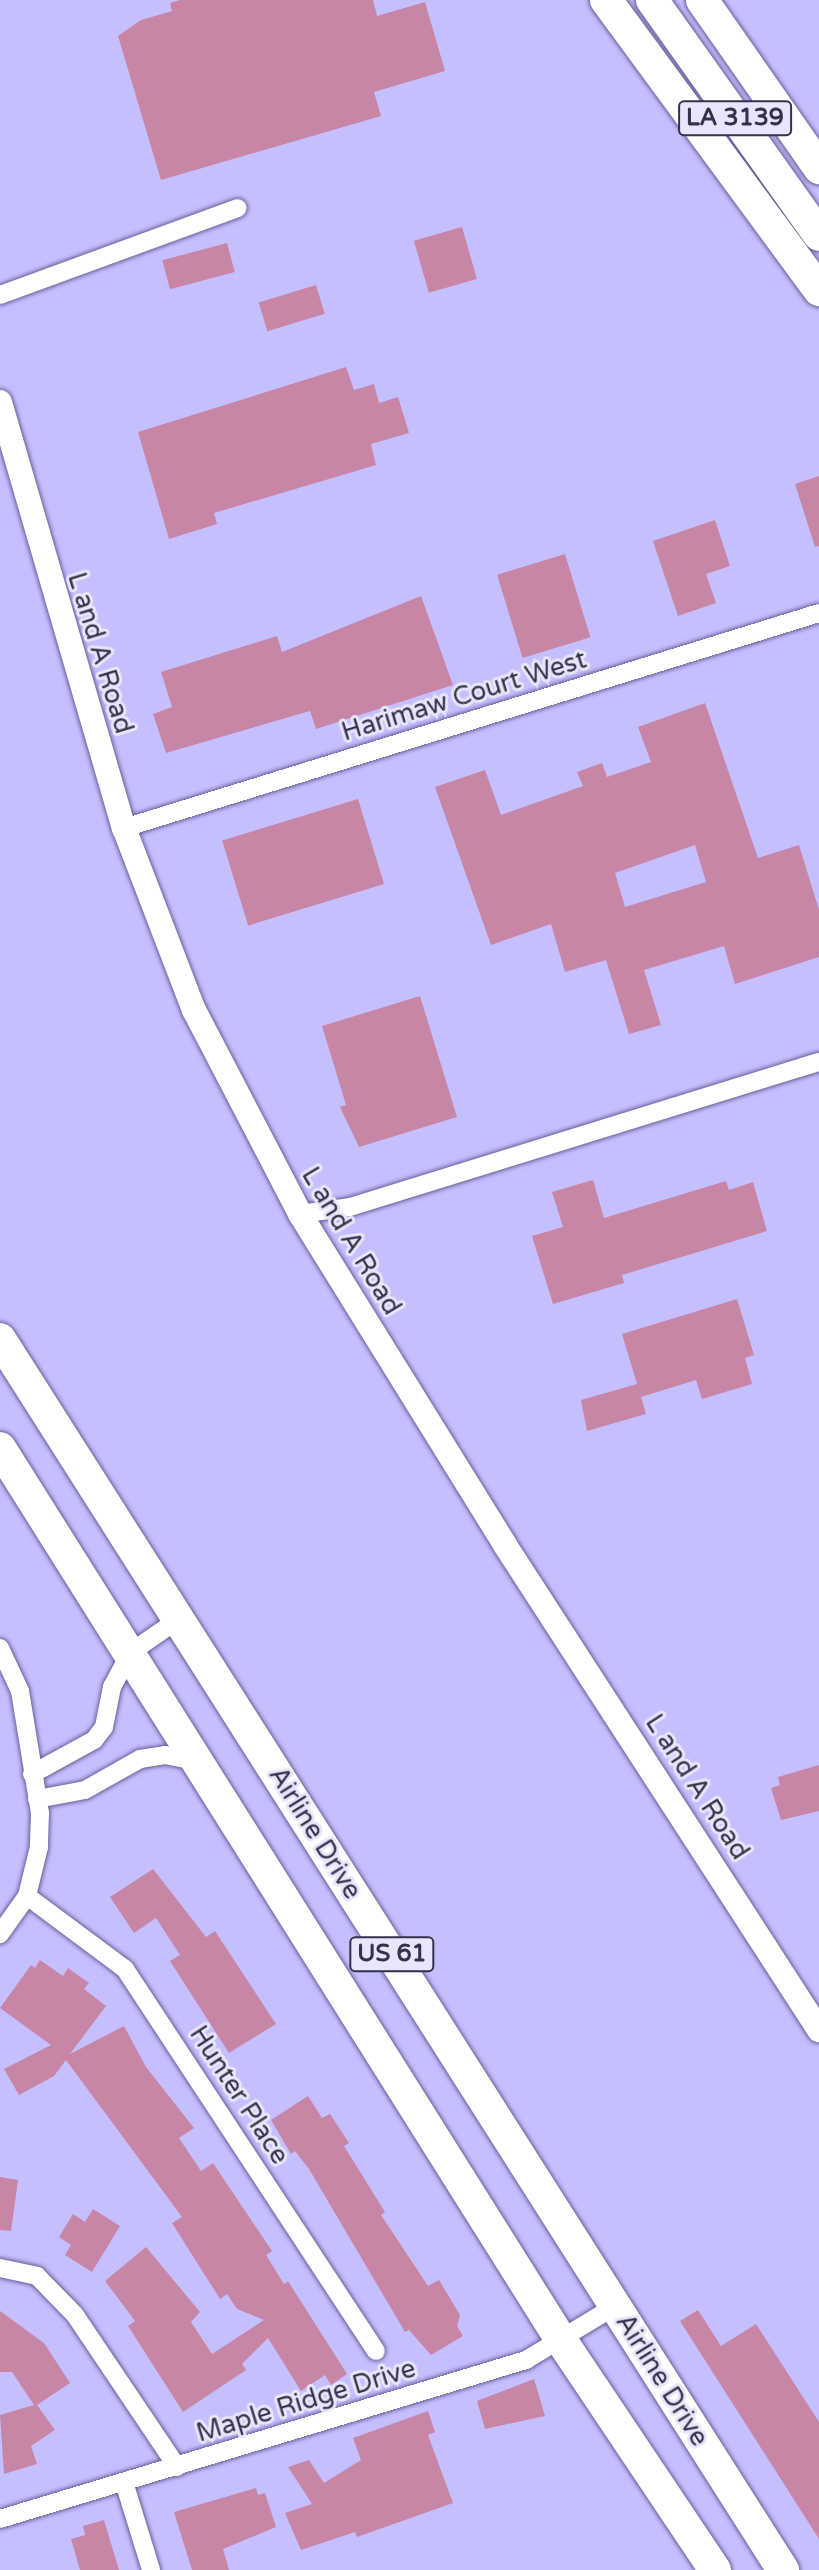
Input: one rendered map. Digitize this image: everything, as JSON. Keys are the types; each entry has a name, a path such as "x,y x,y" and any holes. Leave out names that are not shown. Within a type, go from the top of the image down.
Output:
{"highway":[{"path":"606,0 819,290"},
{"name":"LA 3139","path":"652,0 819,235"},
{"name":"LA 3139","path":"702,0 819,168"},
{"name":"Airline Drive","path":"0,1339 783,2570"},
{"name":"US 61","path":"0,1448 561,2340 715,2570"}],"street":[{"path":"0,295 238,208"},
{"name":"L and A Road","path":"0,402 124,828 194,1010 300,1214 505,1545 819,2030"},
{"name":"Harimaw Court West","path":"124,828 819,613"},
{"path":"300,1214 350,1207 819,1062"},
{"path":"32,1774 76,1754 104,1727 112,1687 131,1652 179,1619"},
{"path":"0,1648 20,1691 37,1799 39,1847 27,1896 0,1934"},
{"path":"37,1799 85,1790 140,1759 165,1755 200,1762"},
{"name":"Hunter Place","path":"27,1896 125,1969 376,2351"},
{"path":"0,2268 37,2276 75,2315 177,2467"},
{"name":"Maple Ridge Drive","path":"0,2519 526,2360 615,2306"},
{"path":"124,2482 151,2570"}],"building":[{"path":"180,0 373,0 377,16 425,2 445,71 374,92 381,116 161,180 118,36 141,20 172,11 170,3"},
{"path":"462,227 477,279 429,293 414,241"},
{"path":"227,243 235,272 170,289 162,260"},
{"path":"316,285 325,314 267,331 259,303"},
{"path":"346,367 354,390 374,384 379,403 398,397 409,433 371,444 376,465 214,513 217,524 169,539 138,432"},
{"path":"819,476 819,546 815,547 795,484"},
{"path":"715,520 730,566 706,574 716,603 678,616 653,541"},
{"path":"565,554 590,637 523,658 497,575"},
{"path":"421,596 453,685 316,729 310,711 166,753 153,714 172,707 161,672 277,636 282,652"},
{"path":"705,703 758,858 799,845 819,910 819,957 735,984 724,946 644,970 661,1025 629,1034 606,960 565,972 551,924 491,945 435,787 485,770 501,815 583,786 577,772 602,763 607,777 651,762 638,727","holes":["695,845 706,882 625,907 615,873"]},
{"path":"358,799 384,884 248,926 222,841"},
{"path":"420,996 457,1117 359,1147 340,1107 346,1105 322,1026"},
{"path":"593,1180 604,1218 726,1181 729,1190 753,1182 767,1231 622,1275 624,1283 553,1304 532,1236 563,1227 552,1192"},
{"path":"737,1299 754,1355 745,1358 752,1384 702,1399 696,1380 641,1397 646,1414 587,1431 581,1400 637,1384 622,1334"},
{"path":"819,1765 819,1811 781,1820 771,1788 780,1785 778,1777"},
{"path":"153,1869 206,1937 215,1931 276,2024 229,2053 170,1961 180,1955 156,1918 134,1933 110,1897"},
{"path":"40,1960 63,1976 68,1968 89,1983 84,1989 106,2006 70,2054 124,2026 146,2067 194,2128 179,2138 201,2171 213,2163 272,2251 266,2255 284,2284 288,2281 347,2374 331,2385 325,2375 301,2391 268,2338 242,2364 246,2370 183,2412 128,2326 135,2321 105,2281 146,2247 200,2312 191,2322 212,2354 264,2320 237,2309 227,2294 220,2299 172,2223 182,2217 66,2060 54,2076 19,2095 4,2069 51,2045 0,2008 31,1965 35,1968"},
{"path":"308,2096 322,2118 330,2114 349,2143 344,2146 385,2212 381,2215 428,2286 439,2280 460,2315 457,2326 463,2336 431,2355 409,2330 405,2332 309,2169 295,2151 291,2154 271,2120"},
{"path":"0,2177 18,2180 11,2231 0,2230"},
{"path":"93,2209 120,2226 92,2272 65,2255 71,2245 59,2237 73,2214 85,2222"},
{"path":"698,2310 721,2346 756,2324 819,2422 819,2539 680,2321"},
{"path":"0,2311 44,2343 70,2383 37,2405 55,2430 31,2446 37,2464 4,2474 0,2415 34,2405 12,2372 0,2372"},
{"path":"534,2379 545,2416 485,2429 477,2401"},
{"path":"428,2411 435,2432 428,2435 453,2503 357,2537 355,2532 301,2550 285,2513 312,2504 288,2467 309,2460 324,2483 361,2460 353,2438"},
{"path":"256,2488 258,2495 265,2493 276,2527 223,2549 229,2570 192,2570 174,2512"},
{"path":"104,2520 119,2570 80,2570 71,2539 85,2535 83,2526"}]}
